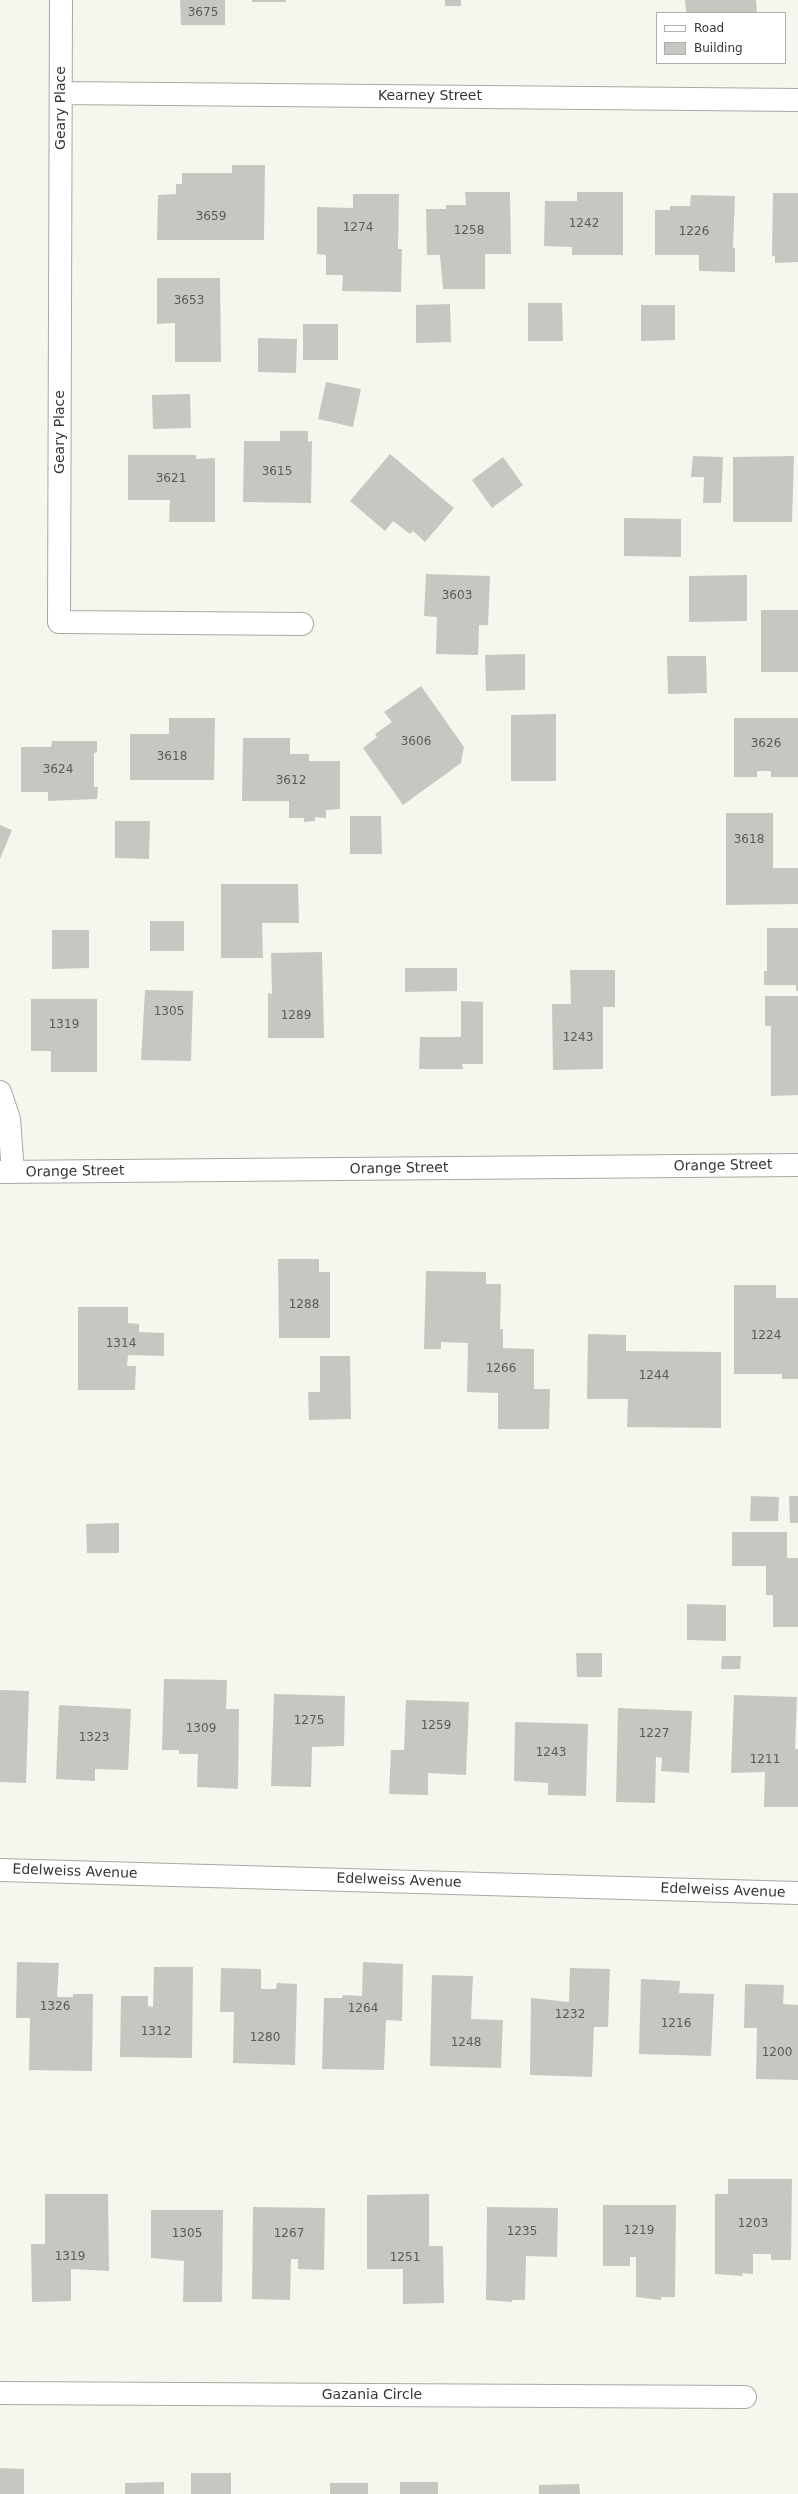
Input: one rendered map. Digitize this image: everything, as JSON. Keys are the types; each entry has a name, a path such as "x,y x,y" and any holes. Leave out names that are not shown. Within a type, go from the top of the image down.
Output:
{"street":[{"name":"Geary Place","path":"62,0 59,622 302,624"},
{"name":"Kearney Street","path":"61,93 798,100"},
{"path":"0,1092 9,1118 7,1172"},
{"name":"Orange Street","path":"7,1172 798,1165"},
{"name":"Edelweiss Avenue","path":"0,1870 798,1893"},
{"name":"Gazania Circle","path":"0,2393 745,2397"}],"building":[{"path":"180,0 225,0 225,25 181,25"},
{"path":"252,0 286,0 286,2 252,2"},
{"path":"445,0 461,0 461,6 445,6"},
{"path":"685,0 756,0 757,12 686,12"},
{"path":"232,165 265,165 264,240 157,240 158,195 176,194 176,184 182,184 182,173 232,173"},
{"path":"465,192 510,192 511,254 485,254 485,289 443,289 440,255 427,255 426,209 446,209 446,205 466,205"},
{"path":"577,192 623,192 623,255 572,255 572,247 544,246 545,201 577,201"},
{"path":"773,193 798,193 798,262 775,263 775,256 772,256"},
{"path":"353,194 399,194 398,249 402,249 401,292 342,291 343,275 326,275 326,255 317,254 317,207 353,208"},
{"path":"691,195 735,196 733,248 735,248 735,272 699,271 699,255 655,255 655,210 670,210 670,206 690,206"},
{"path":"157,278 220,278 221,362 175,362 175,323 157,324"},
{"path":"528,303 562,303 563,341 528,341"},
{"path":"450,304 451,342 416,343 416,305"},
{"path":"641,305 675,305 675,340 641,341"},
{"path":"303,324 338,324 338,360 303,360"},
{"path":"258,338 297,339 296,373 258,372"},
{"path":"326,382 361,389 353,427 318,419"},
{"path":"190,394 191,428 153,429 152,395"},
{"path":"280,431 308,431 308,442 312,441 311,503 243,502 244,441 280,441"},
{"path":"390,454 454,508 425,542 413,531 410,534 393,521 385,531 350,501"},
{"path":"128,455 196,455 196,459 215,458 215,522 169,522 170,500 128,500"},
{"path":"693,456 723,457 721,503 703,503 704,477 691,477"},
{"path":"794,456 792,522 733,522 733,457"},
{"path":"503,457 523,485 492,508 472,480"},
{"path":"624,518 681,519 681,557 624,556"},
{"path":"426,574 490,576 488,625 479,625 478,655 436,654 437,617 424,616"},
{"path":"747,575 747,621 689,622 689,576"},
{"path":"761,610 798,610 798,672 761,672"},
{"path":"525,654 525,690 486,691 485,655"},
{"path":"667,656 706,656 707,693 668,694"},
{"path":"421,686 464,747 461,763 403,805 363,748 377,737 375,734 392,722 384,712"},
{"path":"556,714 556,781 511,781 511,715"},
{"path":"169,718 215,718 214,780 130,780 130,734 169,734"},
{"path":"734,718 798,718 798,777 771,777 771,771 757,771 757,777 734,777"},
{"path":"243,738 290,738 290,754 309,754 309,761 340,761 340,809 326,810 326,818 315,817 315,821 304,822 304,818 289,818 289,801 242,801"},
{"path":"52,741 97,741 97,752 94,753 94,787 98,787 97,799 48,801 48,792 21,792 21,747 51,747"},
{"path":"726,813 773,813 773,868 798,868 798,904 726,905"},
{"path":"350,816 381,816 382,854 350,854"},
{"path":"115,821 150,821 149,859 115,858"},
{"path":"0,825 12,830 0,859"},
{"path":"221,884 298,884 299,923 262,923 263,958 221,958"},
{"path":"150,921 184,921 184,951 150,951"},
{"path":"767,928 798,928 798,991 796,991 796,985 764,985 764,971 767,971"},
{"path":"52,930 89,930 89,968 52,969"},
{"path":"322,952 324,1038 268,1038 268,993 272,994 271,953"},
{"path":"405,968 457,968 457,991 405,992"},
{"path":"570,970 615,970 615,1007 603,1007 603,1069 553,1070 552,1004 571,1004"},
{"path":"145,990 193,991 191,1061 141,1060"},
{"path":"765,996 798,996 798,1095 771,1096 771,1026 765,1026"},
{"path":"31,999 97,999 97,1072 51,1072 51,1051 31,1051"},
{"path":"461,1001 483,1002 483,1064 462,1064 463,1069 419,1069 420,1037 461,1037"},
{"path":"278,1259 319,1259 319,1272 330,1272 330,1338 279,1338"},
{"path":"426,1271 486,1272 486,1284 501,1284 500,1329 503,1329 503,1348 534,1349 534,1389 550,1389 549,1429 498,1429 498,1393 467,1392 468,1343 441,1342 441,1349 424,1349"},
{"path":"734,1285 776,1285 776,1298 798,1298 798,1379 782,1379 782,1374 734,1374"},
{"path":"78,1307 128,1307 128,1323 139,1324 139,1332 164,1333 164,1356 128,1355 127,1366 136,1366 135,1390 78,1390"},
{"path":"588,1334 626,1335 626,1351 721,1352 721,1428 627,1427 628,1399 587,1399"},
{"path":"320,1356 350,1356 351,1419 309,1420 308,1392 320,1392"},
{"path":"751,1496 779,1497 778,1521 750,1521"},
{"path":"789,1496 798,1496 798,1523 790,1523"},
{"path":"119,1523 119,1553 87,1553 86,1524"},
{"path":"732,1532 787,1532 787,1558 798,1558 798,1627 773,1627 773,1595 766,1595 766,1566 732,1566"},
{"path":"687,1604 726,1605 726,1641 687,1640"},
{"path":"576,1653 602,1653 602,1677 577,1677"},
{"path":"722,1656 741,1656 740,1669 721,1669"},
{"path":"164,1679 227,1680 226,1709 239,1709 238,1789 197,1787 198,1754 179,1754 179,1750 162,1750"},
{"path":"0,1690 29,1691 26,1783 0,1782"},
{"path":"274,1694 345,1696 344,1746 312,1747 311,1787 271,1786"},
{"path":"734,1695 797,1697 795,1749 798,1749 798,1807 764,1807 765,1772 731,1773"},
{"path":"406,1700 469,1702 466,1775 428,1773 428,1795 389,1794 391,1750 404,1750"},
{"path":"59,1705 131,1709 128,1770 95,1769 95,1781 56,1779"},
{"path":"618,1708 692,1711 689,1773 661,1771 662,1758 656,1757 655,1803 616,1802"},
{"path":"515,1722 588,1724 586,1796 548,1795 548,1783 514,1781"},
{"path":"17,1962 59,1963 57,1997 73,1997 73,1994 93,1994 92,2071 29,2070 30,2018 16,2018"},
{"path":"363,1962 403,1964 402,2021 386,2020 384,2070 322,2069 324,1998 342,1998 343,1995 362,1996"},
{"path":"154,1967 193,1967 192,2058 120,2057 121,1996 148,1996 148,2006 153,2007"},
{"path":"221,1968 261,1969 261,1989 276,1989 277,1983 297,1984 295,2065 233,2063 234,2012 220,2012"},
{"path":"570,1968 610,1969 608,2027 594,2027 592,2077 530,2075 531,1998 569,2002"},
{"path":"432,1975 473,1976 471,2019 503,2020 501,2068 430,2066"},
{"path":"641,1979 680,1981 679,1993 714,1994 711,2056 639,2054"},
{"path":"745,1984 784,1985 783,2004 798,2005 798,2080 756,2079 757,2028 744,2028"},
{"path":"728,2179 792,2179 791,2260 771,2260 771,2254 753,2254 753,2274 742,2273 743,2276 715,2274 715,2194 728,2194"},
{"path":"45,2194 108,2194 109,2271 71,2269 71,2301 32,2302 31,2244 45,2244"},
{"path":"429,2194 429,2246 443,2246 444,2303 403,2304 403,2269 367,2269 367,2195"},
{"path":"603,2205 676,2205 675,2297 661,2297 661,2300 636,2297 636,2257 630,2257 630,2266 603,2266"},
{"path":"253,2207 325,2208 324,2270 298,2269 298,2259 291,2259 290,2300 252,2299"},
{"path":"487,2207 558,2208 557,2257 526,2256 525,2300 512,2300 512,2302 486,2300"},
{"path":"151,2210 223,2210 222,2302 183,2302 184,2261 151,2258"},
{"path":"0,2468 24,2469 24,2494 0,2494"},
{"path":"191,2473 231,2473 231,2494 191,2494"},
{"path":"164,2482 164,2494 125,2494 125,2483"},
{"path":"400,2482 438,2482 438,2494 400,2494"},
{"path":"330,2483 368,2483 368,2494 330,2494"},
{"path":"579,2484 580,2494 539,2494 539,2485"}]}
